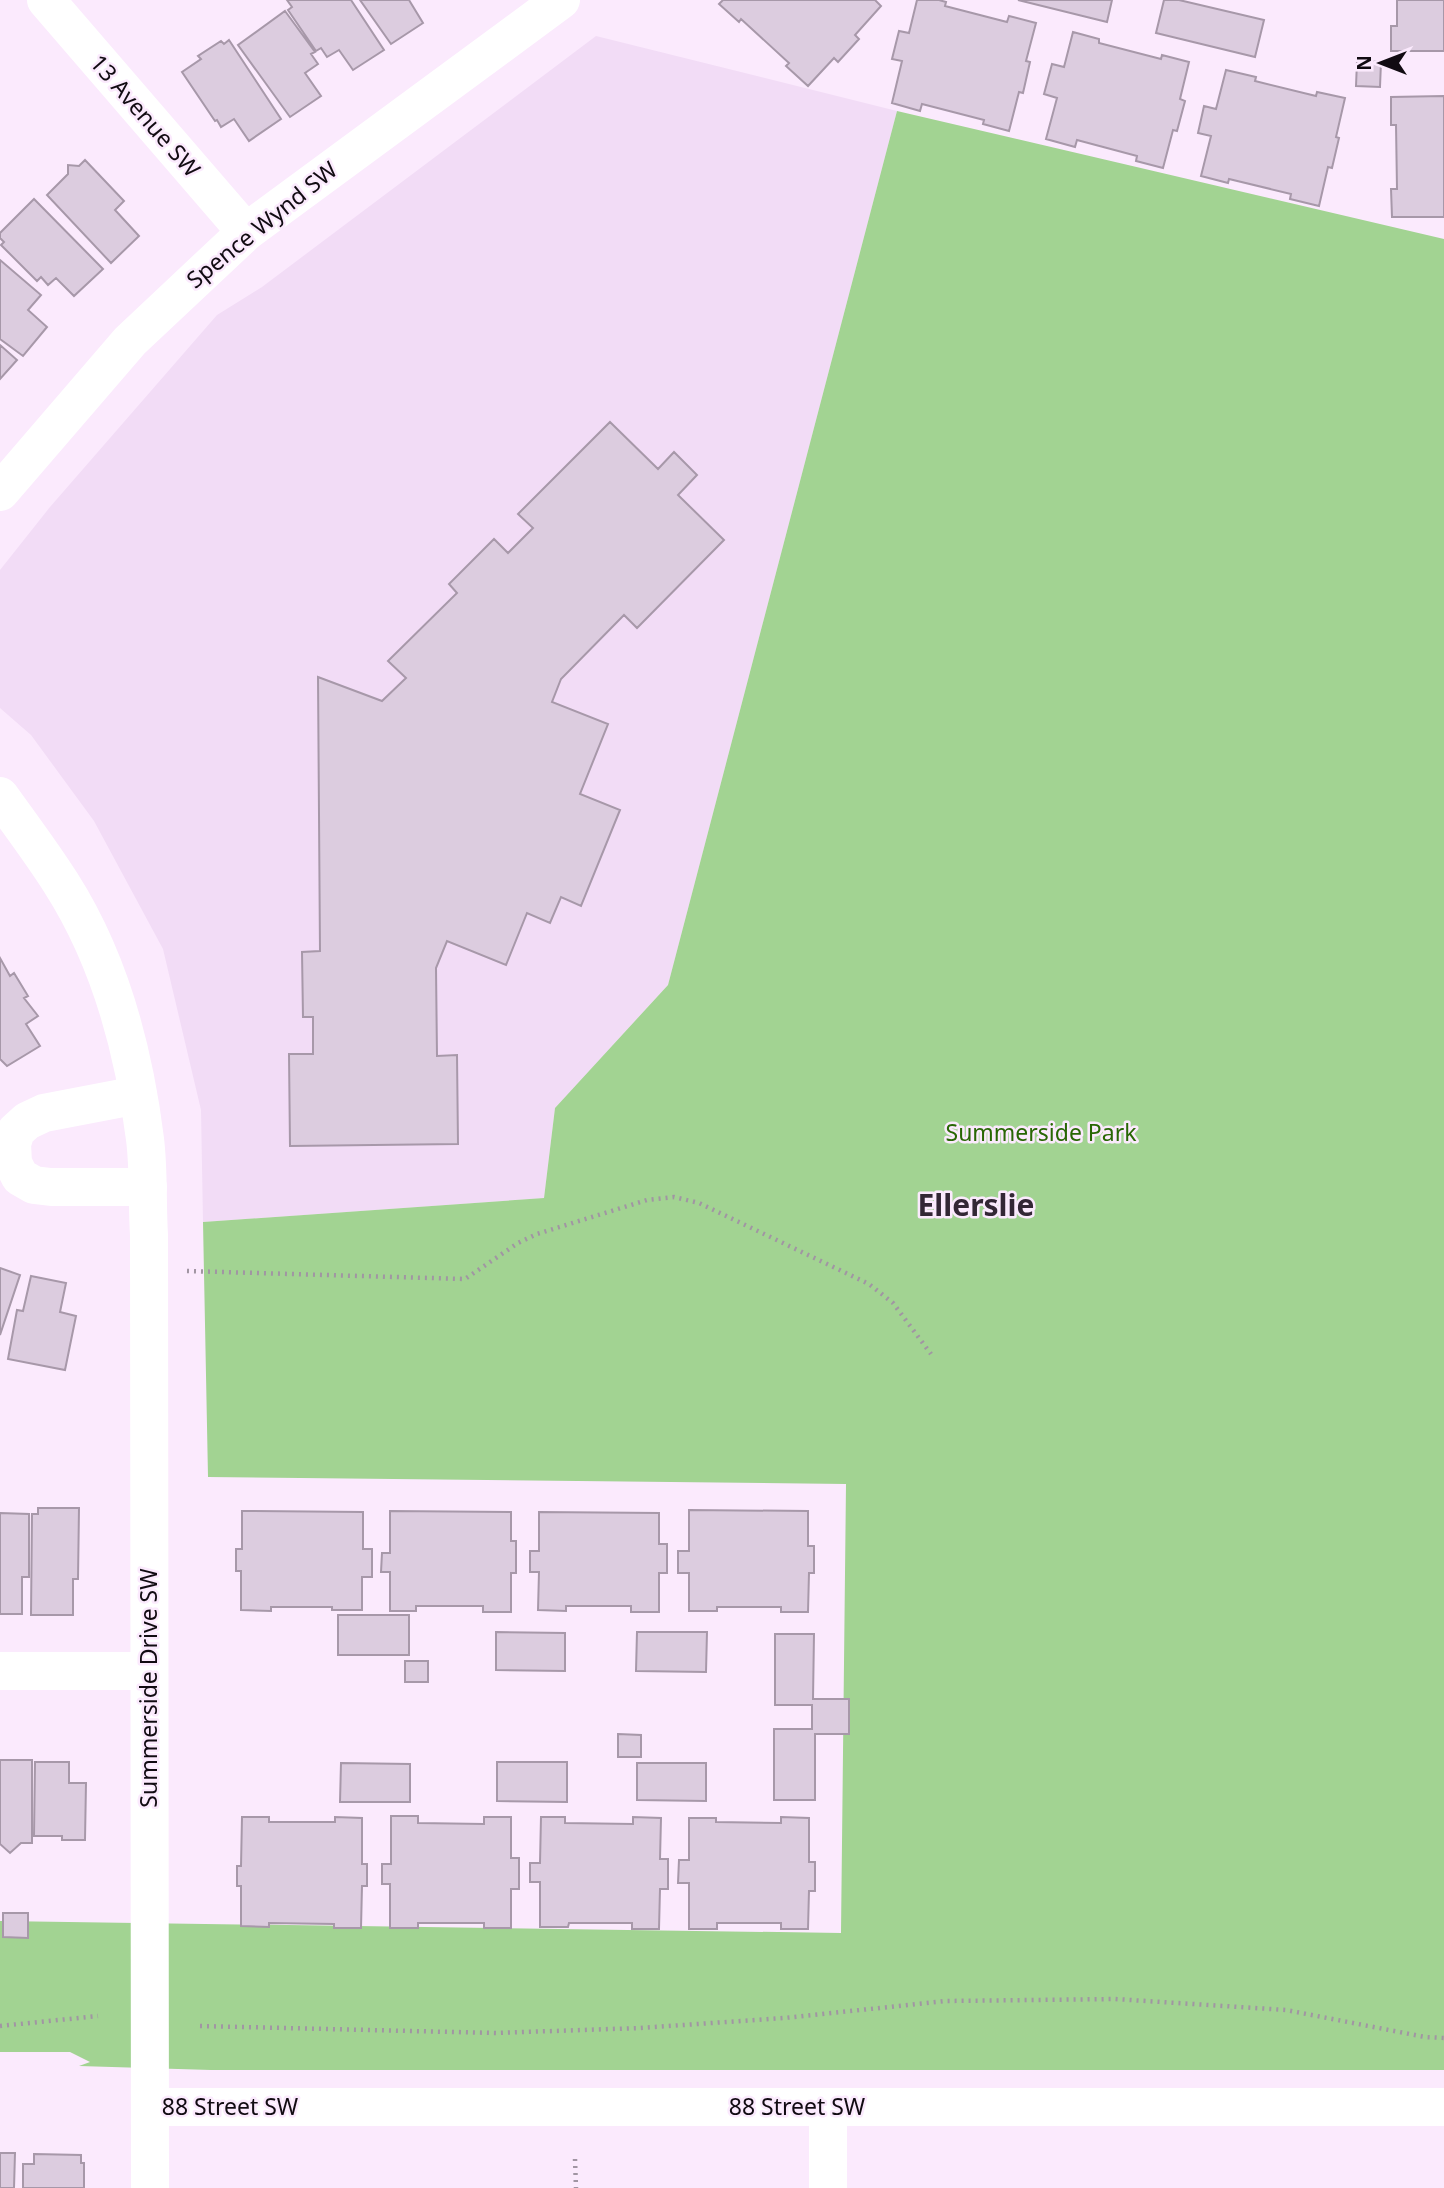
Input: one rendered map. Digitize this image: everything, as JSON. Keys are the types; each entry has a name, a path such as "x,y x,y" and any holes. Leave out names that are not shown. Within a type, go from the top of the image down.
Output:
{"street":[{"name":"13 Avenue SW","path":"46,0 246,232"},
{"name":"Spence Wynd SW","path":"0,492 130,341 246,232 561,0"},
{"name":"Summerside Drive SW","path":"0,796 62,884 113,996 138,1095 145,1142 148,1188 150,2188"},
{"path":"138,1095 44,1113 27,1121 16,1131 12,1144 13,1163 20,1177 34,1185 51,1188 148,1188"},
{"path":"0,1671 149,1671"},
{"name":"88 Street SW","path":"150,2107 1444,2108"},
{"path":"828,2107 828,2188"}],"path":[{"path":"187,1271 465,1279 528,1237 648,1200 674,1198 699,1203 863,1280 893,1303 932,1354"},
{"path":"200,2026 496,2033 640,2028 784,2018 946,2001 1115,1999 1286,2010 1425,2037 1444,2038"},
{"path":"0,2026 98,2015"},
{"path":"575,2159 576,2188"}],"shaded area":[{"path":"596,36 897,111 668,985 555,1108 544,1198 203,1222 201,1110 163,949 94,821 31,735 0,708 0,570 50,507 217,315 262,287"}],"green space":[{"name":"Summerside Park","path":"897,111 1444,239 1444,2070 211,2070 79,2066 90,2062 70,2052 0,2052 0,1921 841,1933 846,1484 208,1477 203,1222 544,1198 555,1108 668,985"}],"building":[{"path":"287,0 351,0 384,50 353,70 339,50 327,57 321,48 316,51 288,10 292,7"},
{"path":"360,0 409,0 423,23 391,44"},
{"path":"723,0 875,0 881,6 855,35 859,39 838,62 834,58 808,86 786,66 789,63 741,19 739,22 719,4"},
{"path":"917,0 939,0 946,2 945,6 1007,22 1009,16 1036,23 1026,61 1030,62 1023,93 1019,92 1009,131 983,124 984,120 922,104 920,111 892,103 902,61 892,59 899,31 909,33"},
{"path":"1018,0 1112,0 1107,22"},
{"path":"1164,0 1179,0 1264,20 1255,57 1156,33"},
{"path":"1397,0 1444,0 1444,51 1391,51 1391,26 1397,26"},
{"path":"285,11 315,52 311,54 318,64 305,73 321,96 290,117 238,45"},
{"path":"1073,32 1099,39 1099,43 1161,59 1162,55 1189,62 1180,99 1185,101 1177,131 1173,130 1163,168 1136,161 1137,156 1077,140 1075,147 1046,139 1057,98 1044,94 1052,64 1064,67"},
{"path":"229,40 281,119 249,141 234,119 221,127 217,120 215,121 182,72 201,59 198,56 221,41 224,44"},
{"path":"1357,61 1381,62 1380,87 1356,86"},
{"path":"1226,70 1256,77 1255,81 1316,96 1317,92 1345,98 1332,168 1328,167 1319,206 1290,199 1291,194 1229,179 1228,183 1201,176 1211,136 1198,133 1204,106 1216,109"},
{"path":"1444,96 1444,217 1392,217 1391,189 1397,189 1396,125 1391,125 1391,97"},
{"path":"85,160 124,201 115,210 139,236 111,263 47,195 68,174 68,165 79,166"},
{"path":"34,199 103,269 74,296 56,278 48,285 41,277 37,281 1,245 4,242 0,233"},
{"path":"0,260 41,295 28,310 47,327 23,356 0,339"},
{"path":"0,345 17,360 0,379"},
{"path":"610,422 658,469 674,452 697,475 678,495 724,540 637,628 624,615 561,679 552,702 608,724 580,794 620,810 581,906 561,897 550,923 527,913 506,965 447,941 436,968 437,1056 457,1055 458,1144 290,1146 289,1054 313,1054 313,1017 303,1017 302,952 320,951 318,677 382,701 406,678 388,661 457,593 449,584 494,539 508,553 533,528 518,514"},
{"path":"0,958 10,976 14,973 28,996 24,998 38,1016 26,1024 40,1046 7,1066 0,1059"},
{"path":"0,1268 20,1275 0,1335"},
{"path":"31,1276 66,1283 60,1312 76,1316 65,1370 8,1359 17,1310 23,1311"},
{"path":"38,1508 79,1508 78,1579 73,1579 73,1615 31,1615 32,1514 38,1514"},
{"path":"689,1510 808,1511 808,1546 814,1546 814,1573 809,1573 808,1612 781,1612 781,1607 717,1607 717,1611 689,1611 689,1573 678,1573 678,1551 689,1551"},
{"path":"242,1511 363,1512 363,1549 372,1549 372,1577 362,1577 362,1610 271,1607 271,1611 241,1610 241,1571 236,1571 236,1549 242,1549"},
{"path":"390,1511 511,1512 511,1541 516,1541 516,1573 511,1573 511,1612 483,1612 483,1606 416,1606 416,1611 390,1611 390,1572 381,1572 382,1553 390,1553"},
{"path":"539,1512 659,1513 659,1544 667,1544 667,1573 659,1573 659,1612 631,1612 631,1606 566,1606 566,1611 538,1610 539,1572 530,1572 530,1551 539,1551"},
{"path":"0,1513 29,1514 29,1577 22,1577 22,1614 0,1614"},
{"path":"338,1615 409,1615 409,1655 338,1655"},
{"path":"496,1632 565,1633 565,1671 496,1670"},
{"path":"637,1632 707,1632 706,1672 636,1671"},
{"path":"775,1634 814,1634 813,1699 849,1699 849,1734 815,1734 815,1800 774,1800 774,1729 812,1729 812,1705 775,1705"},
{"path":"405,1661 428,1661 428,1682 405,1682"},
{"path":"618,1734 641,1735 641,1757 618,1757"},
{"path":"0,1760 32,1760 32,1843 21,1843 10,1853 0,1844"},
{"path":"35,1762 69,1762 69,1783 86,1783 85,1840 62,1840 62,1836 34,1836"},
{"path":"497,1762 567,1762 567,1802 497,1801"},
{"path":"341,1763 410,1764 410,1802 340,1802"},
{"path":"637,1763 706,1763 706,1801 637,1800"},
{"path":"391,1816 418,1816 418,1823 484,1824 484,1817 511,1817 511,1858 519,1858 519,1889 511,1889 511,1928 484,1928 484,1923 418,1923 418,1928 390,1928 390,1884 382,1884 382,1864 391,1864"},
{"path":"242,1817 269,1817 269,1822 335,1822 335,1817 362,1818 362,1864 367,1864 367,1886 362,1886 361,1928 334,1928 334,1924 269,1923 269,1927 241,1926 241,1886 237,1886 237,1866 241,1866"},
{"path":"541,1817 565,1817 565,1823 633,1824 633,1817 661,1818 660,1859 668,1859 668,1889 660,1889 659,1929 632,1929 632,1923 569,1923 568,1927 540,1927 540,1882 530,1882 530,1863 540,1863"},
{"path":"781,1817 809,1818 809,1862 815,1862 815,1891 809,1891 808,1929 781,1929 781,1923 717,1923 717,1929 689,1929 689,1883 678,1883 679,1860 689,1860 689,1818 716,1818 716,1822 781,1823"},
{"path":"3,1913 28,1913 28,1938 3,1937"},
{"path":"0,2153 15,2153 14,2188 0,2188"},
{"path":"34,2154 81,2155 81,2163 84,2163 84,2188 23,2188 23,2164 34,2164"}],"district":[{"name":"Ellerslie","path":"976,1206"}]}
